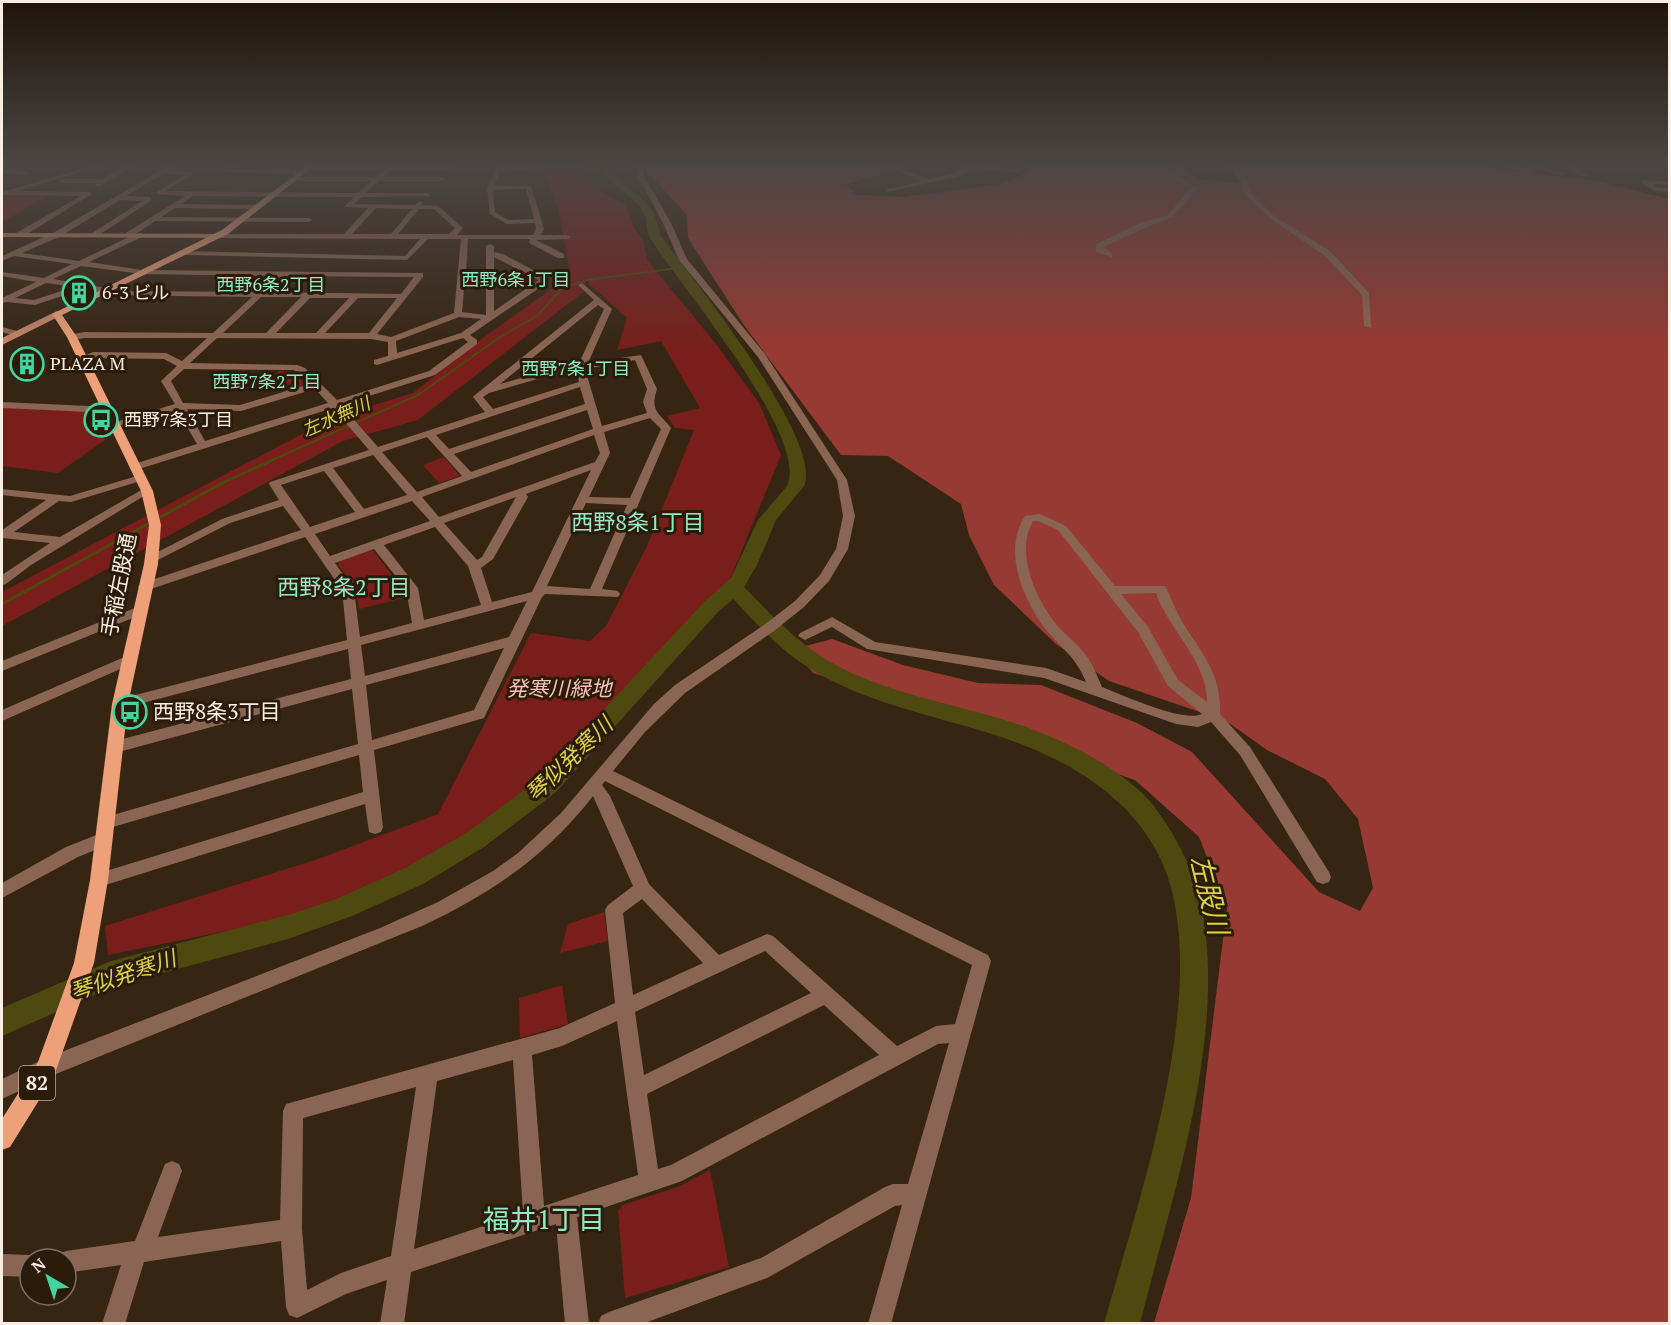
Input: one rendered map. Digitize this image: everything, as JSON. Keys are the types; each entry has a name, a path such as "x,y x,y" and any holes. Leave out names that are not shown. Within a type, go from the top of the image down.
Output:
{"main road":[{"path":"57,314 184,253 229,228"},
{"name":"手稲左股通","path":"46,1068 84,963 92,929 120,704 152,558 153,522 147,491 104,407 72,337 57,314"},
{"name":"82","path":"2,1139 46,1068"}],"street":[{"path":"19,235 31,228"},
{"path":"2,259 68,228"},
{"path":"93,235 104,228"},
{"path":"129,236 141,228"},
{"path":"279,236 287,228"},
{"path":"346,236 354,228"},
{"path":"381,245 397,228"},
{"path":"451,237 459,228"},
{"path":"540,228 532,241 561,256"},
{"path":"2,1089 46,1068 369,940 460,898 524,858 555,831 663,705 680,690 789,613 821,583 838,555 849,524 848,495 842,480 762,356 683,260 669,228"},
{"path":"1109,255 1099,250 1099,246 1138,228"},
{"path":"1288,228 1327,253 1366,295 1368,326"},
{"path":"3,236 346,236 381,245 407,258 426,236"},
{"path":"3,299 139,236"},
{"path":"184,253 381,245 426,236 567,237"},
{"path":"458,314 465,237"},
{"path":"490,237 490,318"},
{"path":"13,254 142,272 420,274 371,336"},
{"path":"377,362 464,335 545,280 500,256 490,254"},
{"path":"203,446 166,381 281,273"},
{"path":"461,276 490,273"},
{"path":"2,274 85,286 104,292 259,296 403,296"},
{"path":"2,891 105,831 478,714 540,592 605,453 584,383 582,365 608,309 582,285"},
{"path":"3,299 34,303 85,286"},
{"path":"269,335 307,296"},
{"path":"319,336 355,296"},
{"path":"491,413 478,397 599,300"},
{"path":"2,342 57,314"},
{"path":"72,337 269,335 371,336 392,340 458,314 490,318"},
{"path":"2,330 18,334"},
{"path":"135,467 432,373 474,342 464,335"},
{"path":"392,340 393,357"},
{"path":"82,359 93,355 166,356 183,366 294,367 302,370 335,404 474,567 488,608"},
{"path":"484,391 582,365 638,357 651,388 648,402 652,415 666,428 595,592"},
{"path":"375,827 348,590 274,484 584,383"},
{"path":"114,424 180,406 241,408 317,386"},
{"path":"2,405 89,409 104,407"},
{"path":"447,453 592,405"},
{"path":"144,587 415,496 598,430 652,415"},
{"path":"429,433 469,477"},
{"path":"328,561 602,463"},
{"path":"327,466 362,514"},
{"path":"2,492 71,499 140,478"},
{"path":"2,581 62,541 147,491"},
{"path":"474,567 487,559 522,497 520,491"},
{"path":"2,534 56,498"},
{"path":"584,500 634,502"},
{"path":"152,558 167,553 226,521 286,501"},
{"path":"1096,690 1082,660 1049,623 1029,586 1019,545 1024,525 1029,518 1040,517 1062,528 1143,630 1173,683 1213,715 1245,751 1323,877"},
{"path":"2,534 62,541"},
{"path":"376,543 412,588 419,626"},
{"path":"1112,590 1161,589 1164,603 1200,656 1215,703 1213,715"},
{"path":"120,704 488,608 540,592 614,594"},
{"path":"2,666 140,610"},
{"path":"805,636 832,621 872,646 1046,672 1176,719 1198,722 1213,715"},
{"path":"115,747 359,680 516,640"},
{"path":"2,716 129,660"},
{"path":"599,780 602,796 643,889 717,965"},
{"path":"599,780 982,961 879,1323"},
{"path":"99,880 372,796"},
{"path":"643,889 614,910 625,1008 650,1183"},
{"path":"896,1057 767,942 562,1037 293,1111 291,1228 297,1307 341,1284 675,1174 896,1057 936,1035 962,1032"},
{"path":"636,1089 826,995"},
{"path":"522,1048 534,1221"},
{"path":"392,1323 428,1074"},
{"path":"113,1323 172,1170"},
{"path":"609,1323 767,1267 893,1195 916,1194"},
{"path":"565,1210 577,1323"},
{"path":"78,1260 291,1228"},
{"path":"2,1265 18,1266"}],"green space":[{"name":"発寒川緑地","path":"562,228 634,228 643,240 648,261 716,344 759,403 781,455 728,584 577,744 547,780 409,874 280,920 108,955 105,926 318,859 438,814 531,633 590,641 606,626 647,546 694,430 675,428 667,416 700,408 661,341 617,350 627,318 585,278 586,290 418,420 343,441 2,626 2,592 332,418 413,393 480,340 561,282 559,276 571,277"},
{"path":"279,371 292,371 306,385 284,393 274,381 262,388"},
{"path":"2,407 93,411 105,440 58,473 2,466"},
{"path":"444,457 460,476 439,483 423,465"},
{"path":"369,550 374,551 402,589 404,598 359,609 356,589 338,565 341,560"},
{"path":"604,912 608,941 560,953 568,924"},
{"path":"562,985 568,1024 520,1038 519,998"},
{"path":"710,1170 729,1267 625,1298 618,1210 623,1205 680,1186"}],"shaded area":[{"path":"688,228 1669,228 1669,1323 1154,1323 1191,1198 1227,907 1199,837 1135,780 1020,740 952,708 880,693 813,673 794,649 832,639 903,665 978,683 1041,685 1137,723 1192,752 1319,892 1360,911 1373,888 1358,819 1325,779 1267,750 1226,721 1109,681 1056,644 994,585 969,535 961,504 888,456 841,455 743,324 688,238"}],"waterway":[{"name":"琴似発寒川","path":"2,1022 111,974 288,927 343,908 414,876 475,840 547,786 711,607 738,582 748,565 767,520 796,486 798,481 797,459 785,430 766,395 716,319 654,235 653,228"},
{"name":"左水無川","path":"270,461 418,395 500,337 537,316 562,288 587,280 678,268"},
{"name":"左水無川","path":"2,604 226,481 273,460"},
{"name":"左股川","path":"734,588 788,642 825,668 849,680 900,699 1031,738 1097,770 1143,811 1174,859 1190,914 1194,972 1190,1034 1179,1098 1164,1162 1122,1324"}],"place":[{"name":"6-3 ビル","path":"79,293"},
{"name":"PLAZA M","path":"27,364"},
{"name":"西野7条3丁目","path":"101,420"},
{"name":"西野8条3丁目","path":"130,712"}],"district":[{"name":"西野6条1丁目","path":"516,280"},
{"name":"西野6条2丁目","path":"271,285"},
{"name":"西野7条1丁目","path":"576,369"},
{"name":"西野7条2丁目","path":"267,382"},
{"name":"西野8条1丁目","path":"638,522"},
{"name":"西野8条2丁目","path":"344,587"},
{"name":"福井1丁目","path":"544,1220"}]}
